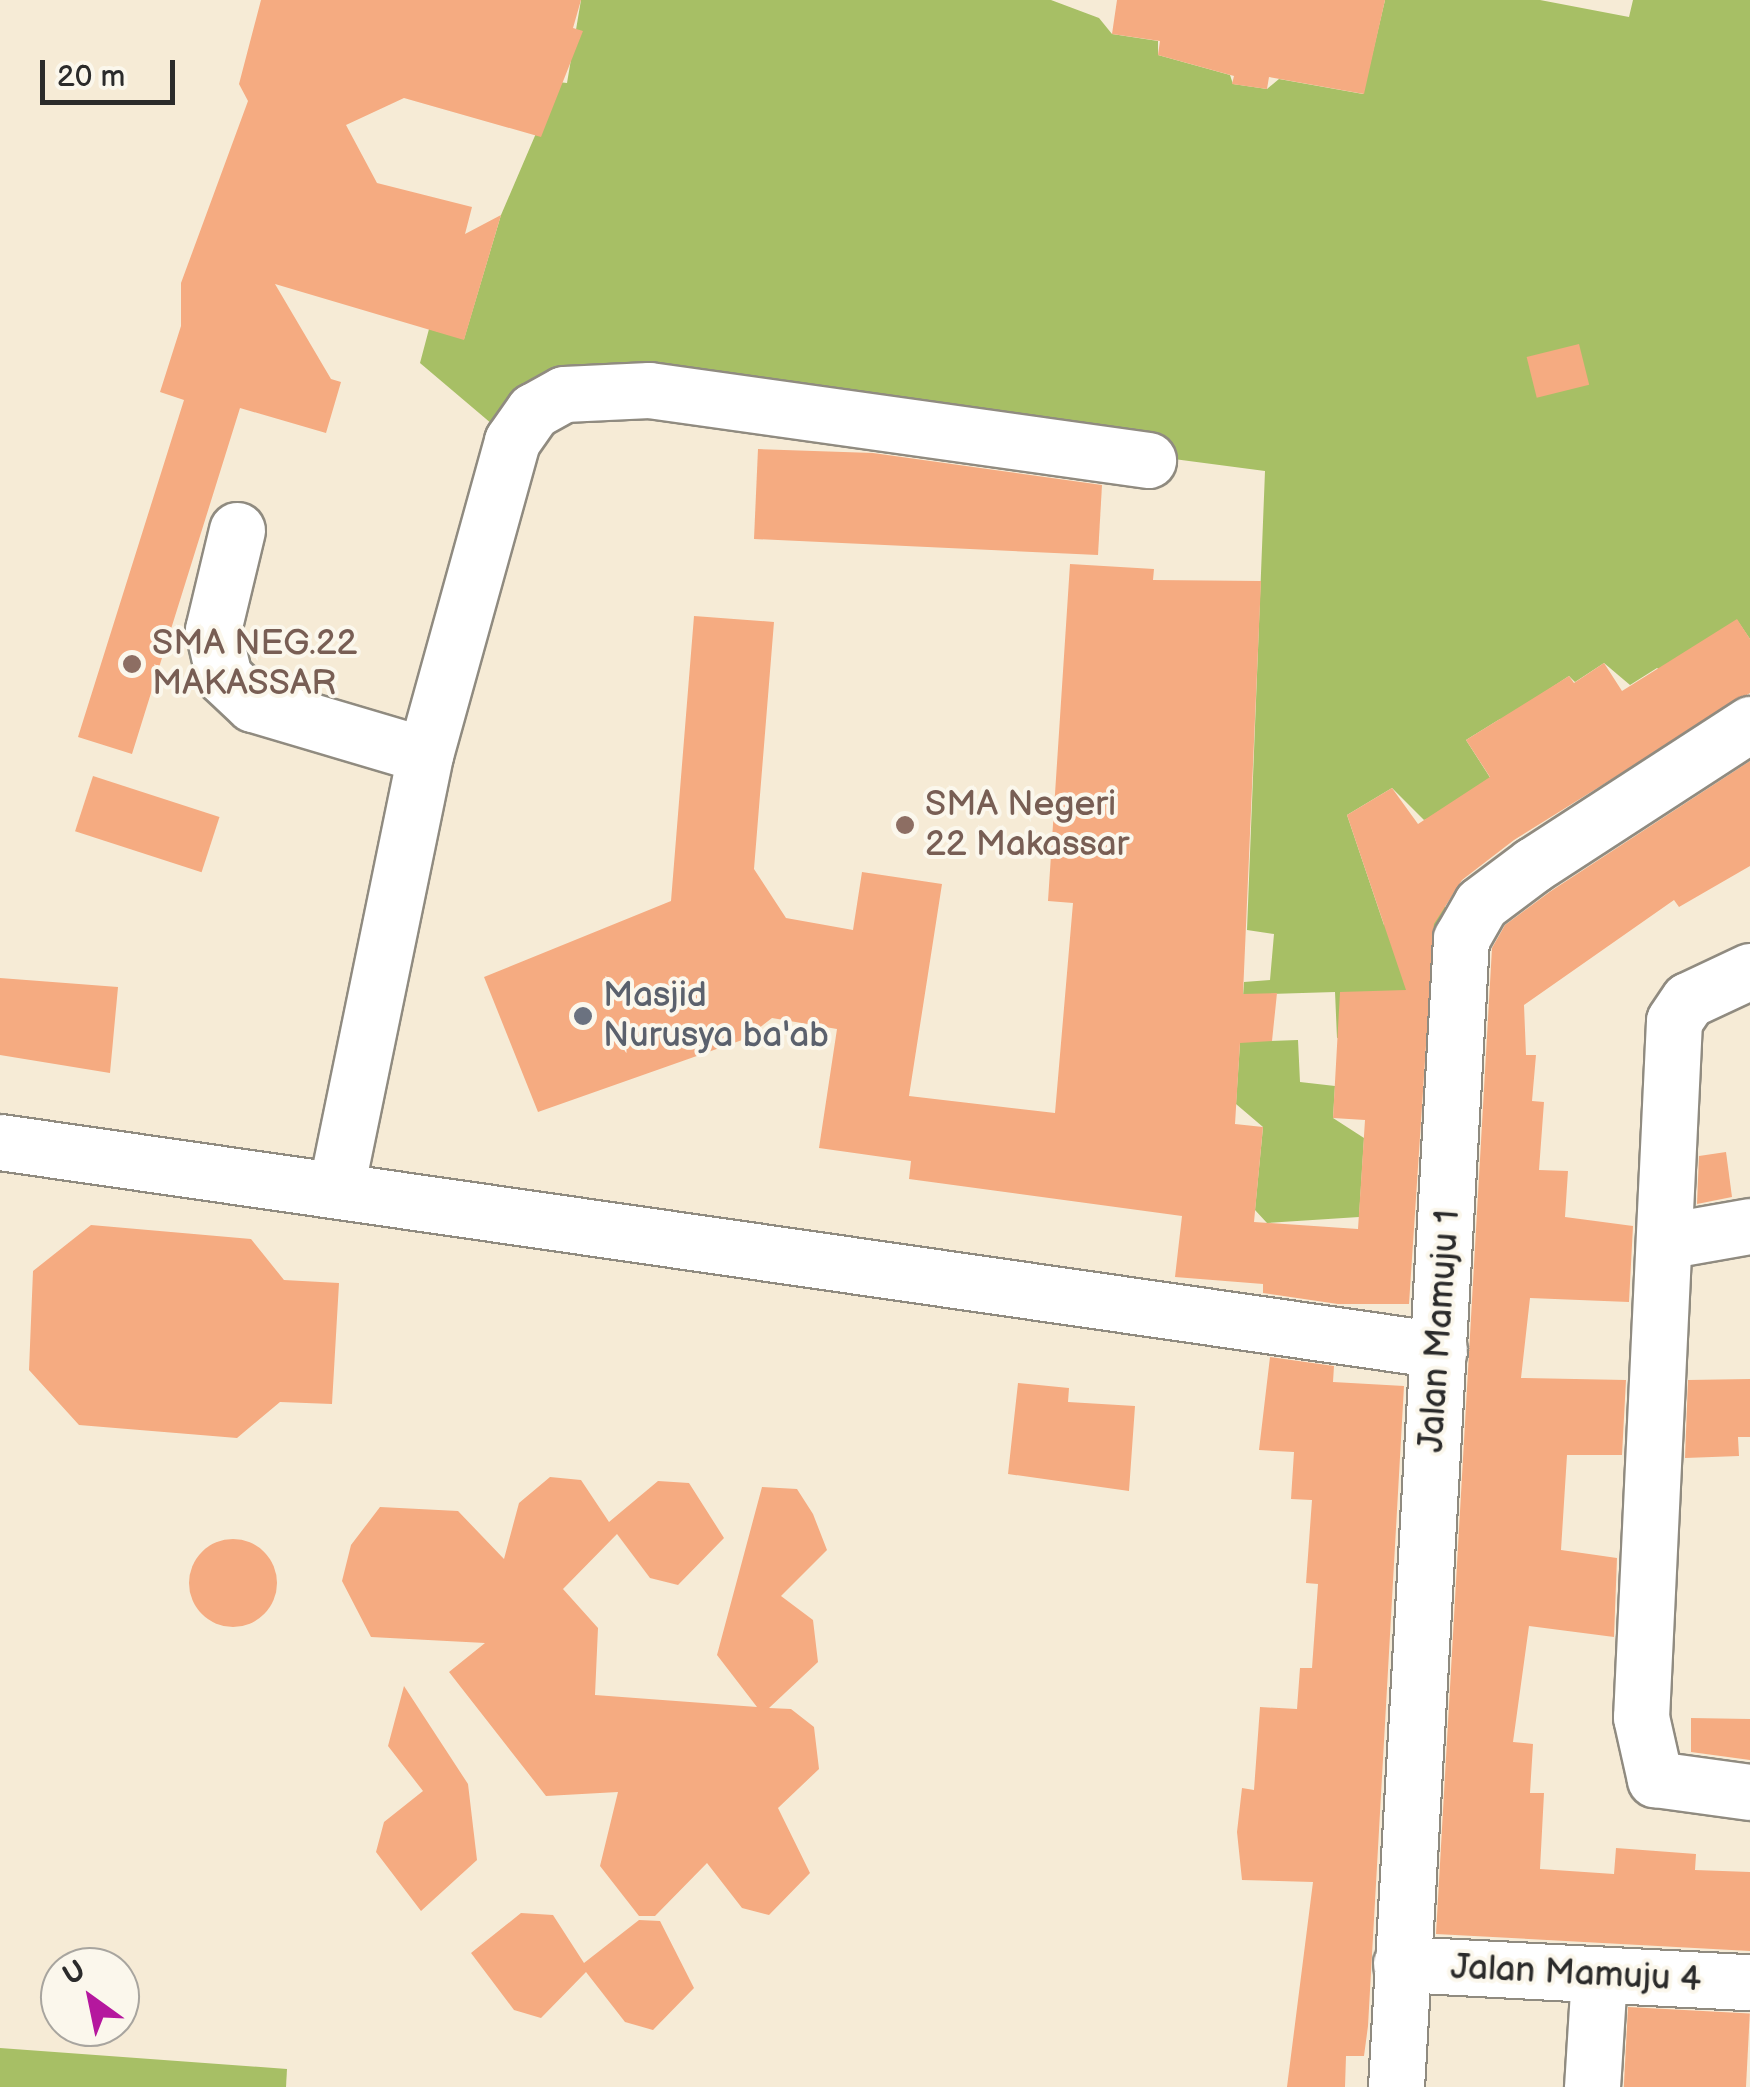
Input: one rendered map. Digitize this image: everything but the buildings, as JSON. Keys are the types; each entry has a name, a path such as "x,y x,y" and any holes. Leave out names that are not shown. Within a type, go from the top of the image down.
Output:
{"street":[{"path":"336,1187 426,755 512,441 533,411 564,394 649,390 1148,460"},
{"path":"237,530 213,630 224,676 253,704 426,755"},
{"name":"Jalan Mamuju 1","path":"1396,2087 1467,920 1533,865 1750,724"},
{"path":"1750,972 1700,992 1674,1021 1663,1124 1666,1241 1644,1754 1655,1779 1750,1792"},
{"path":"0,1142 336,1187 1438,1350"},
{"path":"1666,1241 1750,1226"},
{"name":"Jalan Mamuju 4","path":"1401,1964 1750,1982"},
{"path":"1592,2087 1599,1976"}],"green space":[{"path":"581,0 1051,0 1099,18 1112,34 1158,41 1158,55 1230,75 1233,84 1267,89 1279,79 1363,94 1385,0 1540,0 1629,17 1633,0 1750,0 1750,639 1737,620 1670,676 1657,668 1630,685 1604,663 1575,682 1569,676 1534,699 1532,757 1500,719 1466,740 1498,790 1424,820 1392,788 1347,815 1384,925 1443,906 1467,920 1431,1045 1337,1038 1335,992 1268,994 1269,1041 1298,1040 1300,1082 1335,1086 1333,1118 1364,1138 1359,1217 1267,1223 1255,1210 1263,1127 1236,1104 1244,982 1270,980 1274,934 1247,930 1265,471 649,390 512,441 420,363 429,329 464,339 501,215 558,82 567,83"},
{"path":"0,2048 287,2069 286,2087 0,2087"}],"place":[{"name":"SMA NEG.22 MAKASSAR","path":"132,664"},
{"name":"SMA Negeri 22 Makassar","path":"905,825"},
{"name":"Masjid Nurusya ba'ab","path":"583,1016"}]}
